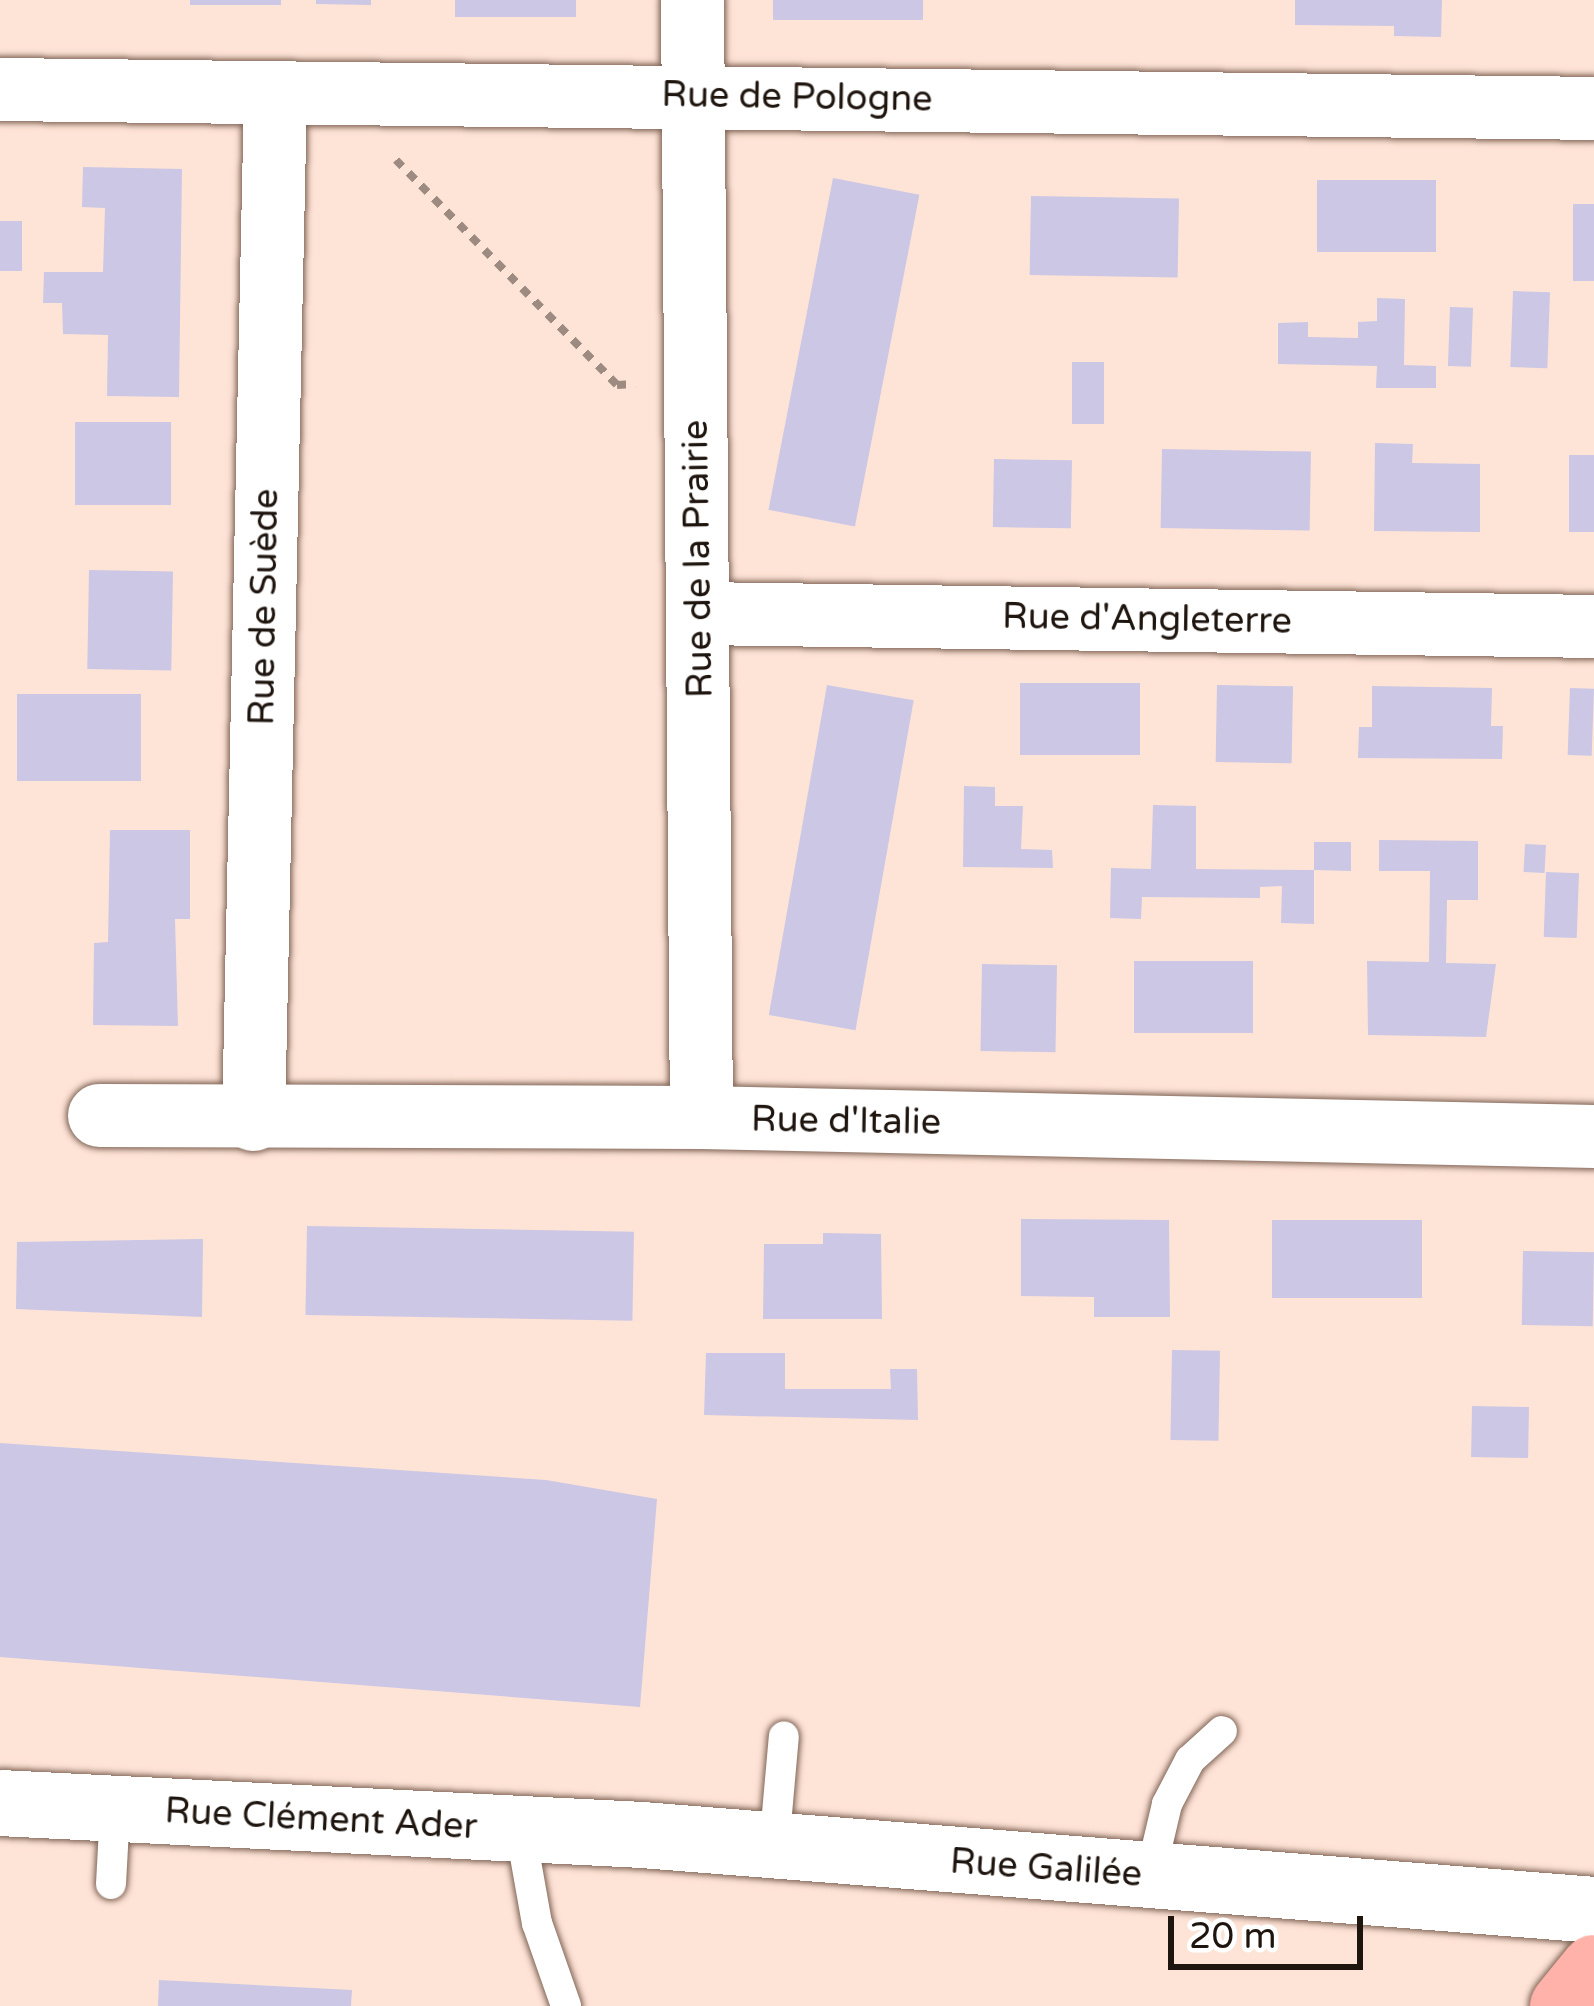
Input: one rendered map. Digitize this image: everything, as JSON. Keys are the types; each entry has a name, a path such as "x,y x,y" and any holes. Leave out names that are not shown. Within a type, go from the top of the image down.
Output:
{"highway":[{"path":"1564,2006 1594,1968"}],"street":[{"name":"Rue de la Prairie","path":"692,0 701,1117"},
{"name":"Rue de Pologne","path":"0,89 1594,108"},
{"name":"Rue de Suède","path":"253,1119 303,94"},
{"name":"Rue d'Angleterre","path":"699,613 1594,626"},
{"name":"Rue d'Italie","path":"99,1115 701,1117 1594,1136"},
{"name":"Rue Clément Ader","path":"0,1804 642,1835"},
{"name":"Rue Galilée","path":"642,1835 1594,1910"}],"lane":[{"path":"1150,1876 1167,1804 1190,1760 1222,1730"},
{"path":"774,1846 784,1736"},
{"path":"111,1884 115,1809"},
{"path":"520,1828 537,1923 566,2006"}],"path":[{"path":"303,94 617,385 696,387"}],"building":[{"path":"190,0 281,0 281,5 190,5"},
{"path":"316,0 371,0 371,5 316,4"},
{"path":"455,0 576,0 576,17 455,17"},
{"path":"773,0 923,0 923,20 773,20"},
{"path":"1295,0 1442,0 1441,37 1394,36 1394,26 1295,25"},
{"path":"83,167 182,169 179,397 107,396 108,335 63,334 62,303 43,303 44,272 103,272 105,208 82,207"},
{"path":"833,178 919,195 855,527 769,510"},
{"path":"1317,180 1436,180 1436,252 1317,252"},
{"path":"1031,196 1179,199 1178,278 1030,275"},
{"path":"1573,204 1594,204 1594,281 1573,281"},
{"path":"0,221 22,221 22,271 0,271"},
{"path":"1513,291 1550,292 1547,368 1510,367"},
{"path":"1377,298 1405,299 1404,365 1436,366 1436,388 1376,388 1377,366 1278,364 1278,323 1308,322 1308,337 1358,338 1358,322 1377,321"},
{"path":"1450,307 1473,308 1471,367 1448,366"},
{"path":"1072,362 1104,362 1104,424 1072,424"},
{"path":"75,422 171,422 171,505 75,505"},
{"path":"1375,443 1413,444 1412,463 1480,464 1480,532 1374,531"},
{"path":"1162,449 1311,452 1310,531 1161,528"},
{"path":"1569,455 1594,455 1594,532 1569,532"},
{"path":"994,459 1072,460 1071,528 993,527"},
{"path":"89,570 173,571 171,670 87,669"},
{"path":"1020,683 1140,683 1140,755 1020,755"},
{"path":"827,685 914,700 855,1030 769,1015"},
{"path":"1217,685 1293,686 1292,763 1216,762"},
{"path":"1372,686 1492,688 1491,726 1503,726 1502,759 1358,758 1359,727 1372,727"},
{"path":"1570,688 1594,689 1592,756 1568,755"},
{"path":"17,694 141,694 141,781 17,781"},
{"path":"964,786 995,787 995,806 1023,806 1021,849 1052,850 1053,868 963,867"},
{"path":"1153,805 1196,806 1196,869 1314,870 1314,924 1281,923 1282,886 1260,887 1260,898 1142,897 1141,919 1110,918 1111,868 1151,869"},
{"path":"110,830 190,830 190,919 175,919 178,1026 93,1025 94,943 108,942"},
{"path":"1379,840 1478,841 1478,900 1447,900 1446,963 1496,964 1486,1037 1368,1035 1367,961 1429,962 1430,871 1379,871"},
{"path":"1314,842 1351,842 1351,871 1314,870"},
{"path":"1525,844 1546,845 1545,873 1524,872"},
{"path":"1546,872 1579,873 1577,938 1544,937"},
{"path":"1134,961 1253,961 1253,1033 1134,1033"},
{"path":"982,964 1057,965 1055,1052 980,1051"},
{"path":"1021,1219 1169,1220 1170,1317 1094,1317 1094,1297 1021,1296"},
{"path":"1272,1220 1422,1220 1422,1298 1272,1298"},
{"path":"307,1226 634,1232 632,1321 305,1315"},
{"path":"823,1233 881,1234 882,1319 763,1319 764,1244 823,1244"},
{"path":"203,1239 202,1317 16,1309 17,1242"},
{"path":"1523,1251 1594,1252 1593,1326 1522,1325"},
{"path":"1172,1350 1220,1351 1218,1441 1170,1440"},
{"path":"706,1353 785,1353 785,1389 891,1389 890,1369 917,1369 918,1420 704,1415"},
{"path":"1472,1406 1529,1407 1528,1458 1471,1457"},
{"path":"0,1443 546,1480 657,1499 640,1707 0,1657"},
{"path":"159,1980 352,1990 351,2006 158,2006"}]}
